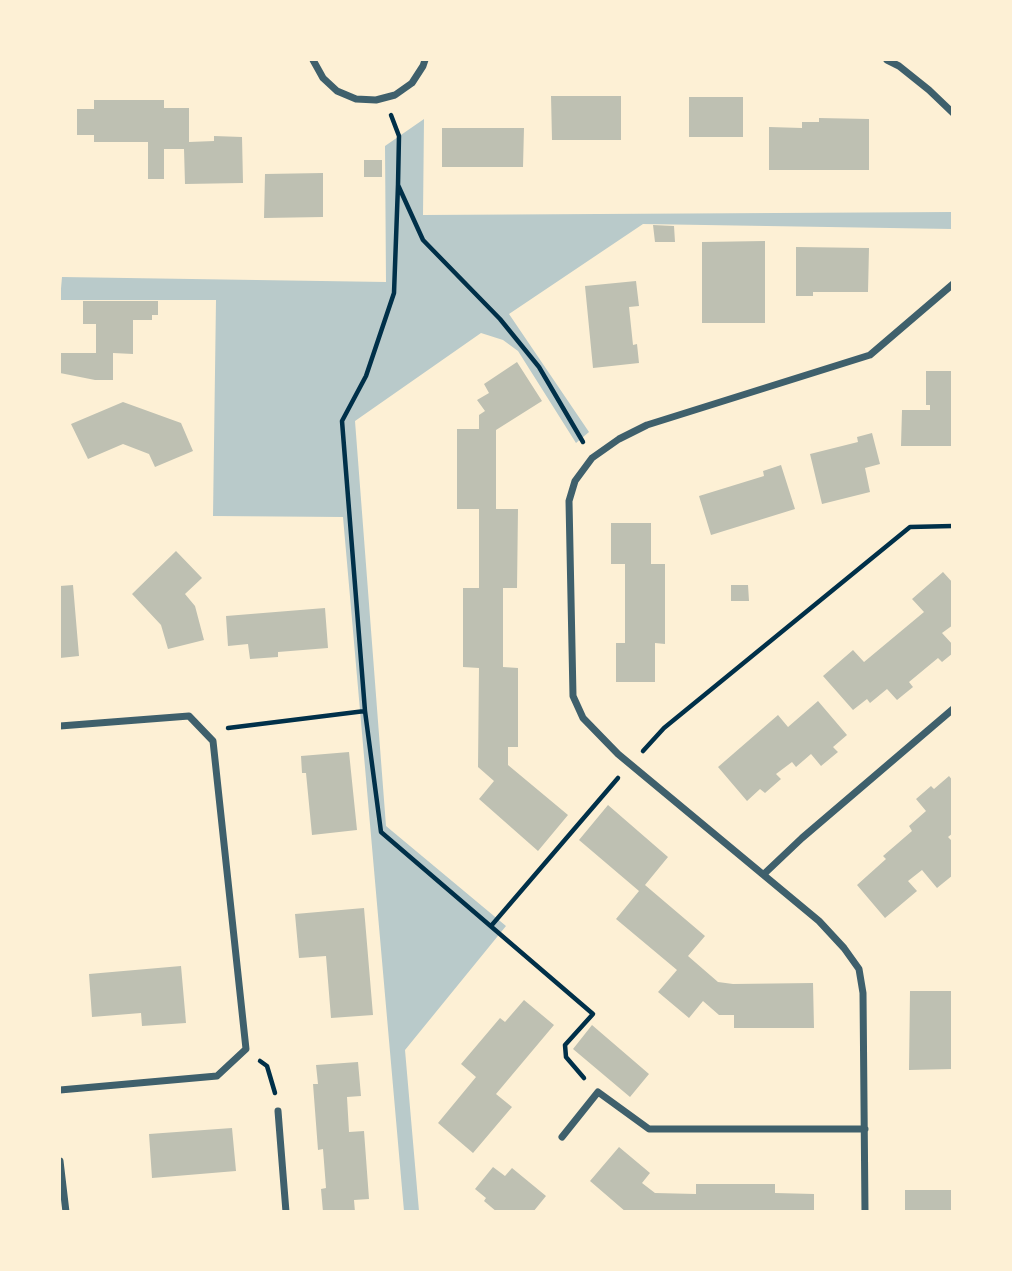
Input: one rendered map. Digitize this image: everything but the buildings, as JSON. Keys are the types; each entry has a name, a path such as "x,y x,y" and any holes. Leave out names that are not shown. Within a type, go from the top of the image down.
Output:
{"street":[{"path":"313,60 323,78 337,91 356,99 376,100 395,94 412,83 425,60"},
{"path":"887,60 929,90 953,113"},
{"path":"864,1212 863,993 859,969 819,920 618,754 583,718 573,696 569,501 575,481 592,458 619,439 647,425 870,355 953,284"},
{"path":"764,874 802,838 953,709"},
{"path":"60,726 189,716 213,741 246,1049 217,1076 60,1090"},
{"path":"562,1137 598,1092 649,1129 865,1129"},
{"path":"278,1111 286,1212"},
{"path":"60,1161 66,1212"}],"path":[{"path":"385,98 399,135 394,293 366,376 342,421 365,711 381,832 593,1014 565,1045 566,1057 598,1092"},
{"path":"398,185 424,240 500,319 539,367 592,458"},
{"path":"491,926 664,727 910,527 953,526"},
{"path":"202,731 365,711"},
{"path":"246,1049 267,1066 277,1097 278,1111"}],"shaded area":[{"path":"424,119 423,215 952,212 952,229 643,224 509,314 589,432 576,443 518,351 503,340 481,333 355,421 386,826 506,926 405,1050 419,1211 404,1211 343,517 213,516 216,300 60,300 62,277 386,282 385,146"}]}
